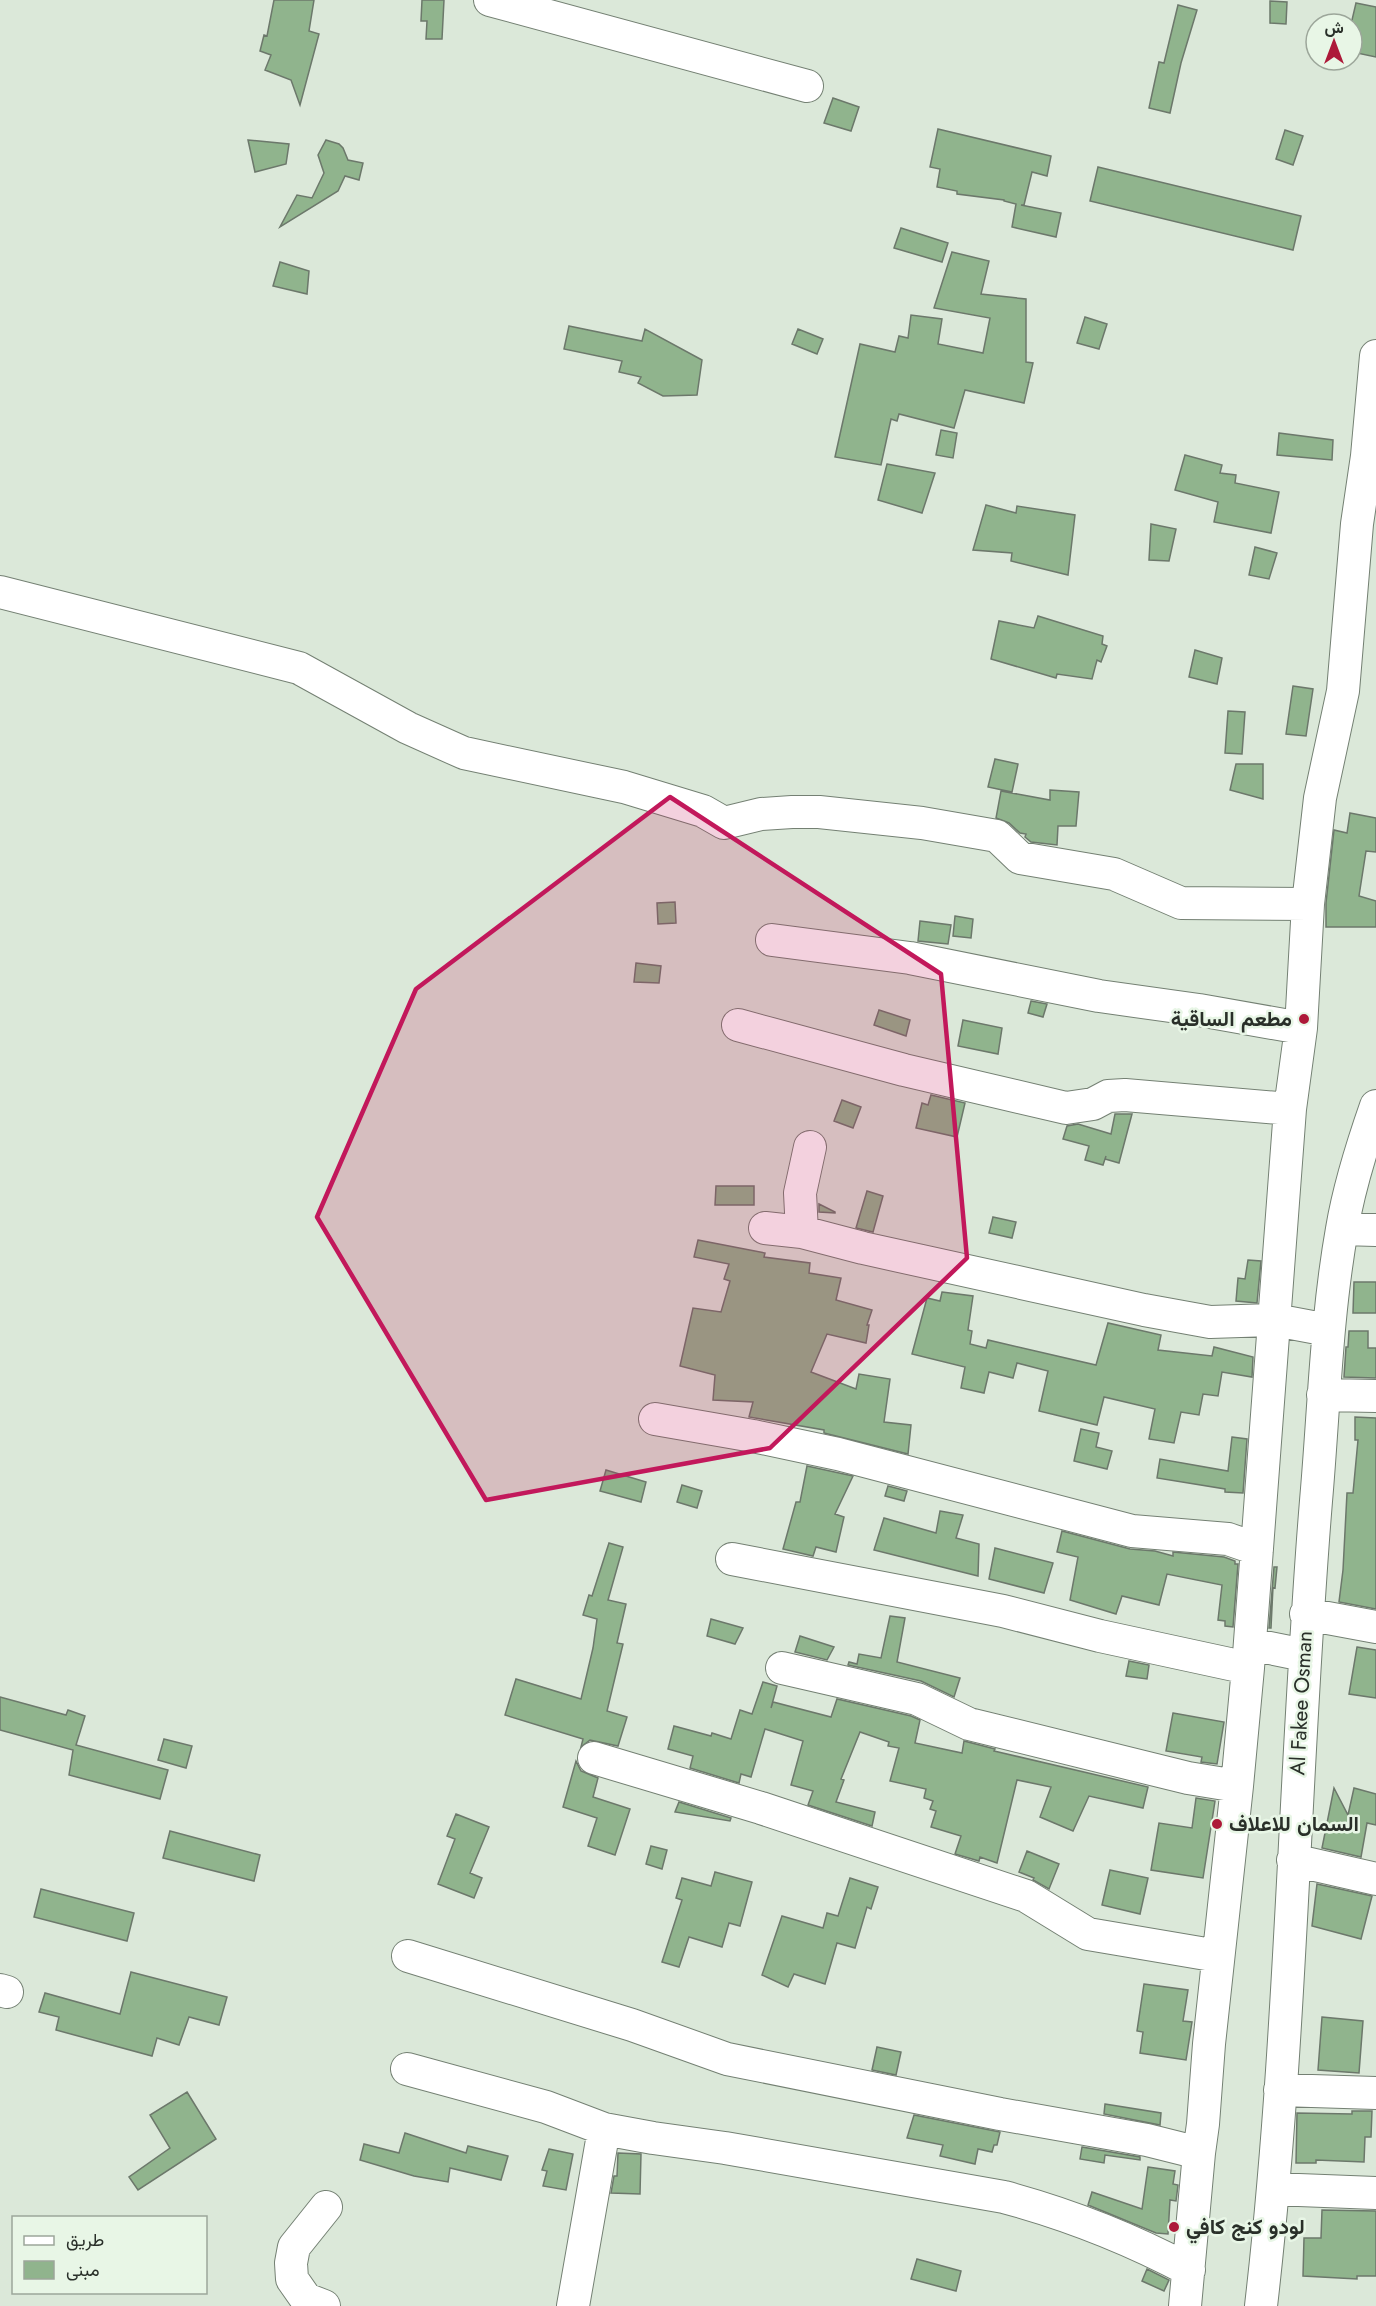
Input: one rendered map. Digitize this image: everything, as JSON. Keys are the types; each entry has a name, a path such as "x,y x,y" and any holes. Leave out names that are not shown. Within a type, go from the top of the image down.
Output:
{"street":[{"path":"490,0 807,86"},
{"path":"1185,2306 1218,1956 1238,1786 1290,1109 1301,1028 1308,904 1320,798 1342,691 1367,526 1367,456 1376,356"},
{"path":"0,592 299,668 408,728 464,753 624,786 703,811 724,823 761,814 819,812 922,823 997,836 1020,858 1114,874 1188,904 1308,904"},
{"path":"772,940 910,958 1099,996 1199,1010 1301,1028"},
{"path":"738,1025 904,1070 1066,1108 1093,1104 1108,1096 1125,1095 1290,1109"},
{"name":"Al Fakee Osman","path":"1261,2306 1280,2090 1306,1614 1328,1330 1342,1229 1350,1192 1376,1106"},
{"path":"802,1232 800,1193 810,1148"},
{"path":"765,1228 802,1232 863,1248 1144,1310 1210,1322 1275,1320 1328,1330"},
{"path":"1342,1229 1376,1230"},
{"path":"1323,1395 1376,1396"},
{"path":"655,1419 838,1454 1132,1531 1228,1539 1257,1549"},
{"path":"732,1559 1003,1611 1100,1636 1249,1656 1304,1655"},
{"path":"1306,1614 1376,1627"},
{"path":"782,1668 917,1699 969,1724 1188,1778 1238,1786"},
{"path":"594,1758 761,1808 1026,1896 1088,1934 1218,1956"},
{"path":"1293,1860 1376,1879"},
{"path":"408,1956 632,2025 728,2059 1199,2152"},
{"path":"406,2069 546,2107 604,2129 1004,2197 1106,2232 1162,2255 1188,2270"},
{"path":"1280,2090 1376,2093"},
{"path":"573,2306 604,2129"},
{"path":"1273,2189 1376,2193"},
{"path":"324,2306 306,2299 292,2279 291,2263 294,2247 326,2207"}],"highlighted area":[{"path":"670,797 941,974 967,1258 770,1448 486,1500 317,1217 416,989"}],"building":[{"path":"274,0 314,0 309,31 319,34 300,105 291,80 265,70 271,55 260,51 264,35 267,36"},
{"path":"422,0 444,0 442,39 426,39 427,21 421,21"},
{"path":"1270,1 1287,2 1286,24 1270,23"},
{"path":"1356,3 1376,7 1376,57 1364,54 1364,12 1354,12"},
{"path":"1178,5 1197,10 1181,63 1170,113 1149,108 1159,62 1164,63"},
{"path":"833,98 859,107 851,131 824,123"},
{"path":"938,129 1051,156 1047,176 1032,172 1024,205 1021,205 1061,213 1056,237 1012,227 1016,204 1004,200 957,194 957,191 937,187 940,169 930,167"},
{"path":"1285,130 1303,136 1293,165 1276,159"},
{"path":"248,140 289,144 286,164 255,172"},
{"path":"326,140 339,144 348,160 363,163 359,180 345,176 338,191 280,227 297,195 312,198 324,173 318,155"},
{"path":"1098,167 1301,216 1293,250 1090,201"},
{"path":"901,228 948,243 942,262 894,248"},
{"path":"952,252 989,261 981,294 1026,299 1026,362 1033,363 1024,403 965,390 954,428 899,414 897,421 891,419 881,465 835,457 860,344 895,352 899,336 908,338 911,315 942,319 938,344 983,353 990,318 934,308"},
{"path":"280,262 309,271 307,294 273,286"},
{"path":"1085,317 1107,324 1099,349 1077,343"},
{"path":"569,326 642,341 645,329 702,360 697,395 663,396 638,383 641,377 619,372 622,361 564,349"},
{"path":"798,329 823,339 817,354 792,344"},
{"path":"941,430 957,433 953,458 936,455"},
{"path":"1279,433 1333,440 1332,460 1277,455"},
{"path":"1185,455 1222,465 1220,473 1236,475 1235,483 1279,492 1271,533 1214,522 1218,502 1175,490"},
{"path":"887,464 935,473 922,513 878,500"},
{"path":"986,505 1016,513 1017,506 1075,515 1068,575 1011,561 1012,553 973,550"},
{"path":"1151,524 1176,529 1169,561 1149,560"},
{"path":"1255,547 1277,553 1269,579 1249,575"},
{"path":"1038,616 1103,636 1102,644 1107,646 1101,662 1097,660 1092,679 1057,674 1056,678 991,659 999,621 1034,628"},
{"path":"1195,650 1222,658 1217,684 1189,677"},
{"path":"1293,686 1313,689 1306,736 1286,734"},
{"path":"1228,711 1245,712 1242,754 1225,753"},
{"path":"995,759 1018,764 1012,792 988,787"},
{"path":"1236,764 1263,764 1263,799 1230,790"},
{"path":"1050,790 1079,792 1076,826 1058,826 1057,845 1031,842 1025,837 1026,834 1020,833 1009,823 996,818 1001,791 1050,800"},
{"path":"1350,813 1376,818 1376,852 1366,851 1359,896 1376,901 1376,927 1326,927 1326,903 1334,830 1347,833"},
{"path":"675,902 676,923 658,924 657,903"},
{"path":"955,916 973,919 971,938 953,936"},
{"path":"920,921 951,925 948,944 918,941"},
{"path":"636,963 661,966 659,983 634,982"},
{"path":"1031,1001 1047,1004 1043,1017 1028,1013"},
{"path":"879,1010 910,1020 906,1036 874,1025"},
{"path":"963,1020 1002,1028 998,1054 958,1046"},
{"path":"931,1095 965,1103 957,1137 916,1128 922,1103 928,1105"},
{"path":"842,1100 861,1107 853,1128 834,1121"},
{"path":"1115,1114 1132,1114 1119,1163 1105,1159 1103,1165 1085,1160 1089,1146 1063,1139 1067,1126 1078,1124 1111,1134"},
{"path":"716,1186 754,1186 754,1205 715,1205"},
{"path":"867,1191 883,1196 873,1232 856,1228"},
{"path":"819,1204 835,1212 835,1213 819,1212"},
{"path":"993,1217 1016,1222 1012,1238 989,1233"},
{"path":"698,1240 765,1253 764,1257 810,1263 809,1273 841,1278 836,1300 872,1310 867,1325 869,1325 866,1343 827,1334 811,1372 856,1389 859,1374 890,1379 884,1422 911,1425 908,1454 824,1433 824,1430 749,1417 753,1402 713,1400 715,1375 680,1366 693,1308 721,1312 730,1281 724,1279 729,1264 694,1257"},
{"path":"1248,1260 1261,1261 1257,1303 1236,1301 1238,1278 1245,1279"},
{"path":"1354,1282 1376,1282 1376,1313 1353,1313"},
{"path":"942,1292 973,1296 968,1330 972,1331 970,1344 986,1348 988,1340 1096,1365 1108,1323 1161,1335 1158,1350 1212,1356 1214,1347 1253,1357 1252,1377 1222,1372 1218,1396 1203,1394 1199,1415 1181,1412 1174,1443 1149,1439 1155,1409 1104,1397 1097,1425 1039,1411 1048,1371 1017,1363 1013,1378 989,1372 984,1393 961,1388 965,1367 912,1354 927,1298 940,1301"},
{"path":"1349,1331 1368,1331 1368,1348 1376,1348 1376,1378 1344,1377"},
{"path":"1355,1417 1376,1418 1376,1609 1339,1602 1347,1493 1353,1493 1358,1440 1355,1440"},
{"path":"1081,1429 1099,1433 1096,1447 1112,1451 1107,1469 1074,1461"},
{"path":"1232,1437 1247,1439 1243,1493 1225,1492 1225,1489 1157,1478 1160,1459 1228,1471"},
{"path":"807,1466 853,1476 835,1514 844,1517 836,1552 816,1547 813,1556 783,1549 796,1502 800,1502"},
{"path":"606,1470 646,1482 641,1502 600,1491"},
{"path":"682,1485 702,1491 697,1508 677,1502"},
{"path":"888,1486 907,1491 904,1501 885,1496"},
{"path":"940,1511 963,1515 956,1538 979,1544 978,1576 874,1550 884,1518 936,1533"},
{"path":"1062,1531 1130,1549 1155,1551 1173,1556 1173,1552 1224,1557 1235,1561 1235,1564 1238,1564 1233,1627 1225,1626 1225,1621 1218,1620 1222,1585 1167,1574 1159,1605 1122,1596 1116,1614 1070,1600 1078,1557 1057,1552"},
{"path":"609,1543 623,1547 608,1600 626,1604 617,1643 623,1644 607,1711 627,1717 618,1746 590,1740 581,1747 583,1739 505,1715 516,1679 581,1699 597,1619 583,1615 589,1595 592,1596"},
{"path":"995,1548 1053,1563 1044,1593 989,1579"},
{"path":"1274,1567 1277,1567 1275,1588 1273,1587 1271,1628 1269,1628"},
{"path":"890,1616 905,1618 897,1662 960,1678 954,1697 921,1681 848,1665 849,1662 857,1664 859,1654 881,1658"},
{"path":"711,1619 743,1628 735,1644 707,1636"},
{"path":"800,1636 834,1647 827,1660 795,1652"},
{"path":"1357,1647 1376,1650 1376,1698 1349,1694"},
{"path":"1129,1661 1149,1665 1147,1679 1126,1676"},
{"path":"763,1682 777,1686 771,1708 773,1702 831,1717 837,1699 911,1716 920,1720 915,1743 962,1753 964,1741 995,1749 994,1751 1148,1787 1143,1808 1089,1796 1073,1831 1040,1817 1051,1787 1017,1780 997,1863 980,1857 979,1861 955,1854 961,1836 931,1827 936,1811 930,1809 933,1801 924,1798 926,1789 890,1781 899,1748 888,1746 889,1742 860,1732 841,1779 844,1780 836,1802 875,1812 872,1826 808,1805 813,1791 791,1785 803,1741 765,1729 751,1777 741,1774 739,1783 690,1768 693,1756 668,1749 674,1726 731,1739 740,1710 752,1714"},
{"path":"0,1697 66,1715 68,1710 85,1716 76,1745 168,1770 160,1799 69,1775 73,1750 0,1730"},
{"path":"1173,1713 1224,1722 1217,1764 1201,1762 1202,1757 1166,1751"},
{"path":"164,1739 192,1746 186,1768 158,1760"},
{"path":"576,1761 581,1771 598,1778 593,1797 630,1809 615,1855 588,1846 597,1818 563,1807"},
{"path":"1334,1788 1348,1815 1354,1788 1376,1794 1376,1825 1367,1823 1361,1857 1322,1848"},
{"path":"1196,1798 1215,1801 1203,1878 1151,1870 1159,1823 1192,1828"},
{"path":"679,1802 731,1818 730,1821 675,1812"},
{"path":"456,1814 489,1827 470,1873 482,1878 474,1898 438,1884 455,1839 447,1836"},
{"path":"170,1831 260,1855 254,1881 163,1858"},
{"path":"651,1846 667,1850 662,1869 646,1864"},
{"path":"1027,1851 1059,1864 1049,1889 1033,1880 1034,1878 1019,1872"},
{"path":"1110,1870 1148,1878 1140,1914 1102,1905"},
{"path":"715,1872 752,1882 740,1926 729,1923 722,1947 689,1937 679,1967 662,1962 682,1900 676,1898 682,1878 711,1886"},
{"path":"850,1878 878,1887 871,1909 867,1907 855,1948 837,1943 825,1984 794,1974 788,1987 762,1975 782,1916 823,1928 827,1913 838,1916"},
{"path":"1317,1884 1372,1896 1361,1939 1312,1926"},
{"path":"41,1889 134,1913 127,1941 34,1917"},
{"path":"131,1972 227,1997 219,2025 189,2017 179,2045 157,2038 152,2056 56,2030 59,2017 39,2012 45,1993 120,2014"},
{"path":"1144,1984 1188,1990 1183,2021 1192,2022 1186,2060 1140,2053 1143,2032 1137,2031"},
{"path":"1322,2017 1363,2021 1359,2073 1318,2070"},
{"path":"877,2047 901,2052 896,2075 872,2070"},
{"path":"187,2092 216,2139 138,2190 129,2177 170,2148 150,2115"},
{"path":"1105,2104 1161,2113 1160,2125 1104,2114"},
{"path":"1352,2111 1372,2111 1371,2137 1365,2137 1364,2162 1316,2160 1316,2163 1296,2163 1297,2113 1352,2114"},
{"path":"914,2115 1000,2132 997,2145 994,2145 992,2152 978,2149 975,2164 940,2156 943,2145 907,2138"},
{"path":"405,2133 466,2153 468,2146 508,2156 501,2180 450,2168 448,2182 414,2176 360,2160 364,2144 399,2153"},
{"path":"1082,2147 1140,2157 1140,2160 1105,2155 1104,2163 1080,2159"},
{"path":"549,2149 573,2154 566,2190 543,2186 547,2171 542,2170"},
{"path":"618,2153 641,2154 640,2194 611,2193 614,2176 617,2176"},
{"path":"1148,2167 1175,2171 1173,2184 1178,2185 1176,2201 1170,2200 1168,2234 1156,2233 1088,2205 1092,2192 1142,2209"},
{"path":"1322,2210 1376,2211 1376,2276 1357,2276 1357,2279 1303,2276 1304,2238 1321,2238"},
{"path":"917,2259 961,2271 956,2291 911,2279"},
{"path":"1147,2269 1169,2280 1164,2291 1142,2281"}],"place":[{"name":"مطعم الساقية","path":"1304,1019"},
{"name":"السمان للاعلاف","path":"1217,1824"},
{"name":"لودو كنج كافي","path":"1174,2227"}]}
